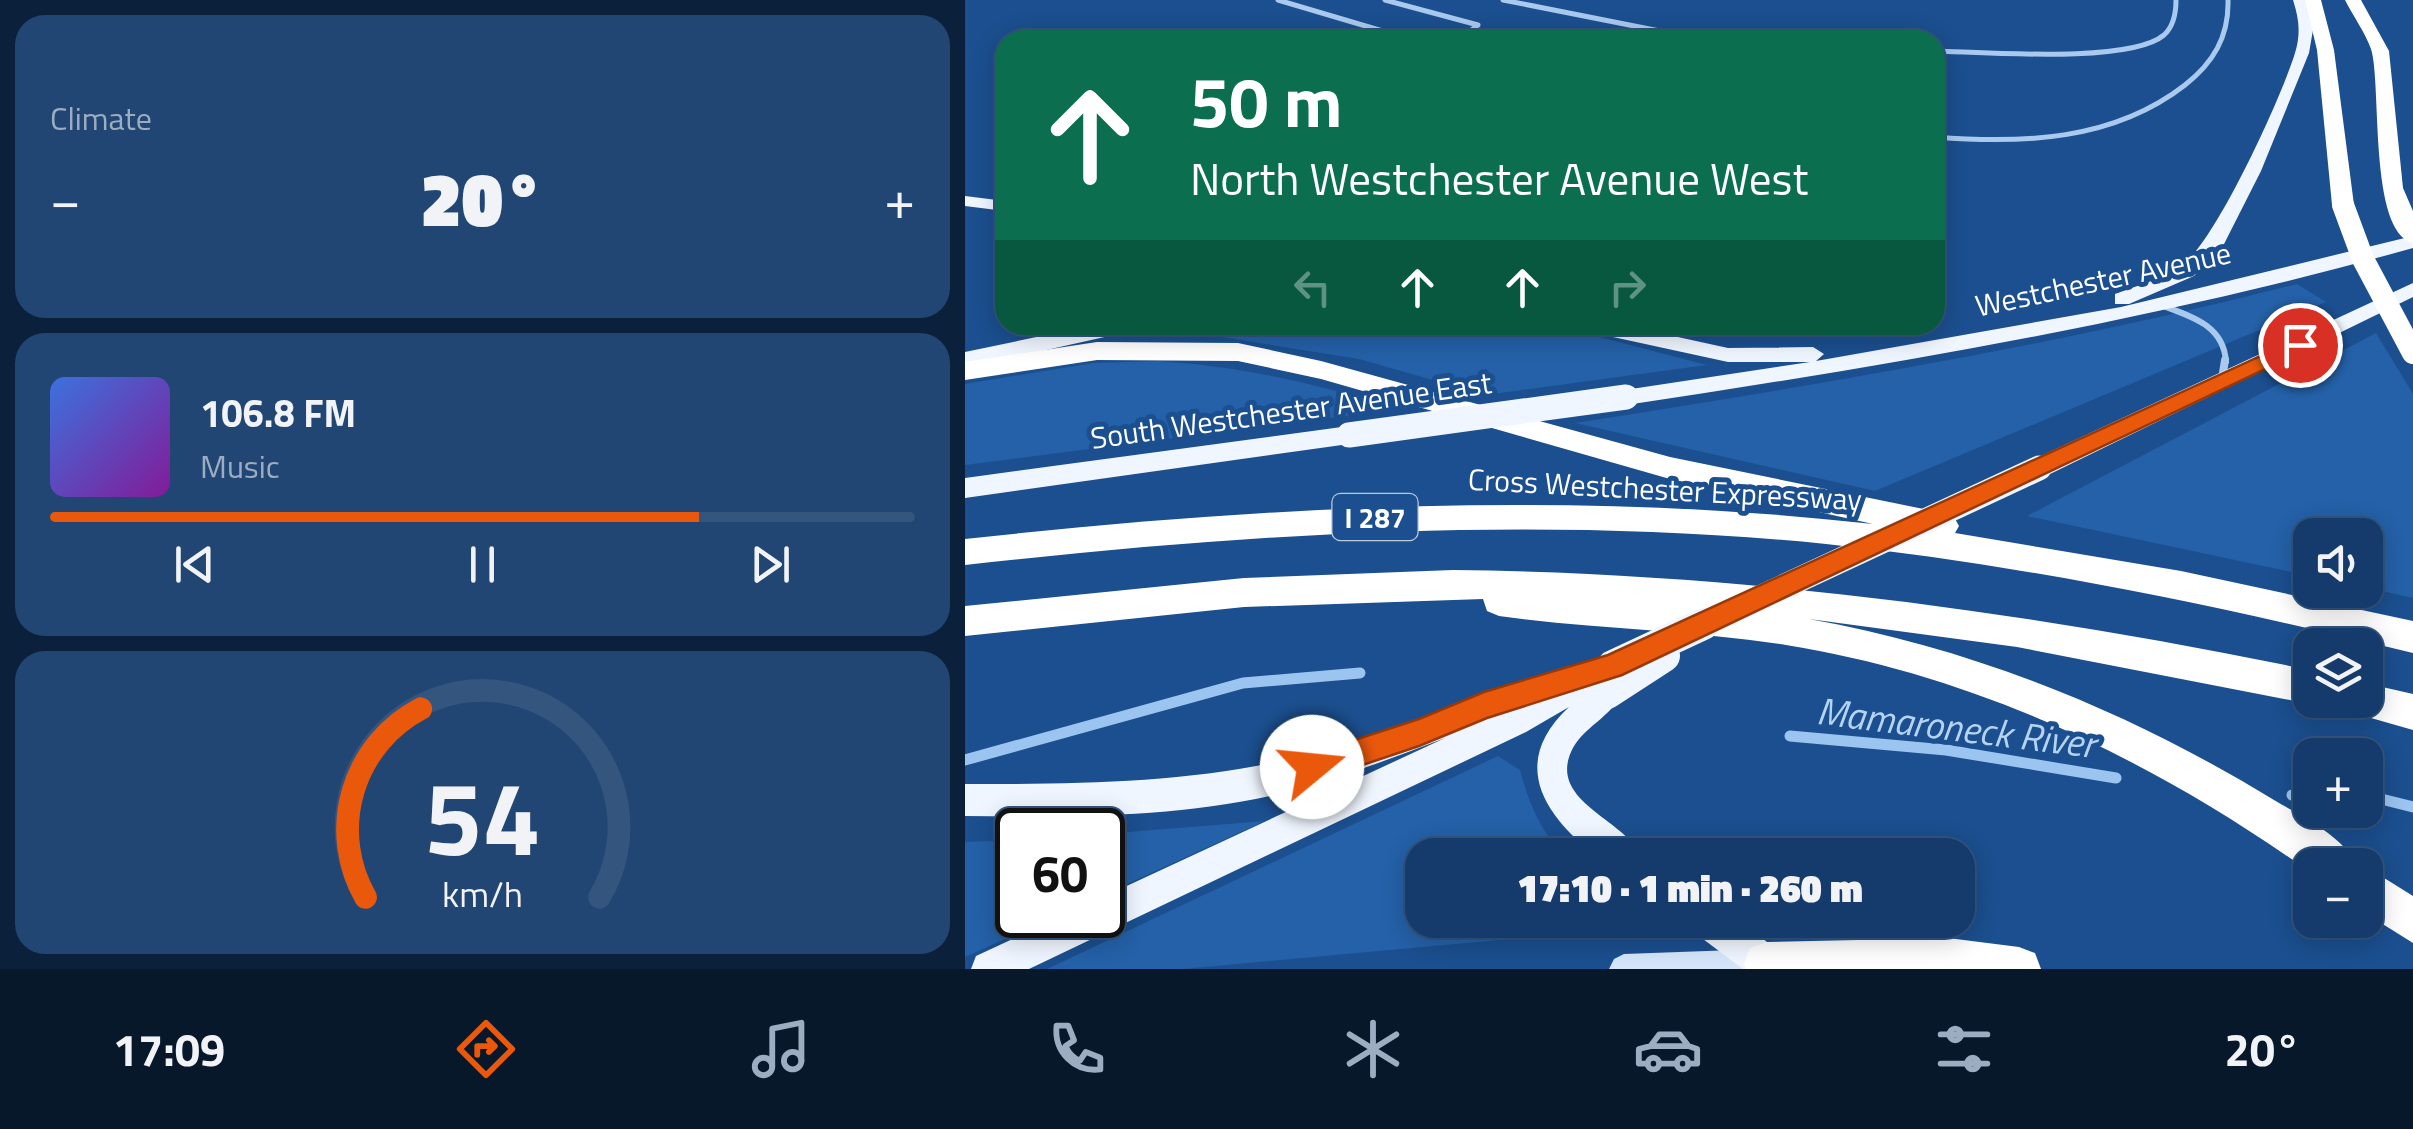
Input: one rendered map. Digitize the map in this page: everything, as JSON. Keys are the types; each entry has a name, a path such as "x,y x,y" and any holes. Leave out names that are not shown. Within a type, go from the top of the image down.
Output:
{"highway":[{"path":"2313,0 2323,39 2343,205 2363,259 2413,353"},
{"path":"2353,0 2380,50 2395,197 2413,239"},
{"path":"965,371 1097,350 1237,352 1321,370 1671,468 1931,523 2160,582"},
{"name":"Cross Westchester Expressway","path":"965,552 1183,527 1417,515 1535,515 1787,529 1946,545 2160,582 2413,638"},
{"path":"965,621 1158,599 1400,586 1637,590 1921,615 2176,657 2293,683"},
{"path":"1400,586 1557,610 1786,630 1942,663 2044,701 2177,765 2312,848"},
{"path":"2383,705 2413,712"},
{"path":"2383,900 2413,922"},
{"path":"1766,964 1947,960 2019,969"}],"main road":[{"path":"2013,335 2150,290 2187,272 2213,246 2252,171 2302,53 2307,24 2300,0"},
{"path":"965,201 995,205"},
{"name":"Westchester Avenue","path":"1627,397 2013,335 2160,305 2413,239"},
{"path":"989,969 2413,289"},
{"path":"965,360 1081,335"},
{"path":"1630,335 1673,346 1777,357 1978,342"},
{"name":"South Westchester Avenue East","path":"965,488 1627,397"},
{"path":"965,800 1125,797 1205,790 1278,777 1589,682"},
{"path":"1589,682 1551,756 1550,776 1577,821 1600,838"},
{"path":"1732,938 1766,964"},
{"path":"1624,969 1766,964"}],"lane":[{"path":"1278,0 1379,30"},
{"path":"1385,0 1478,24 1471,30"},
{"path":"1503,0 1654,30"},
{"path":"1945,51 2127,47 2159,38 2171,27 2177,12 2176,0"},
{"path":"1945,137 2049,138 2099,129 2143,112 2179,90 2213,56 2227,29 2229,0"},
{"path":"2160,305 2210,326 2225,345 2229,360 2221,384"}],"shaded area":[{"path":"2297,284 2326,302 1875,491 1575,423 2028,345"},
{"path":"2376,333 2413,394 2413,598 2383,591 2383,518 2293,518 2293,572 2027,516"},
{"path":"1592,335 1707,365 1485,395 1359,359 1216,336"},
{"path":"1159,361 1281,378 1400,409 965,465 965,384 1093,363"},
{"path":"1498,756 1520,770 1532,805 1551,838 1405,838 1405,938 1520,938 1183,969 1047,969 1113,938 1125,938 1125,932"},
{"path":"1265,821 1125,885 1125,832"},
{"path":"995,841 995,938 1007,938 965,957 965,842"}],"waterway":[{"name":"Mamaroneck River","path":"965,760 1243,683 1360,673"},
{"name":"Mamaroneck River","path":"1790,736 1946,750 2116,778"},
{"name":"Mamaroneck River","path":"2383,800 2413,807"}],"route":[{"path":"1312,767 1419,732 1484,705 1613,666 2300,345"}]}
